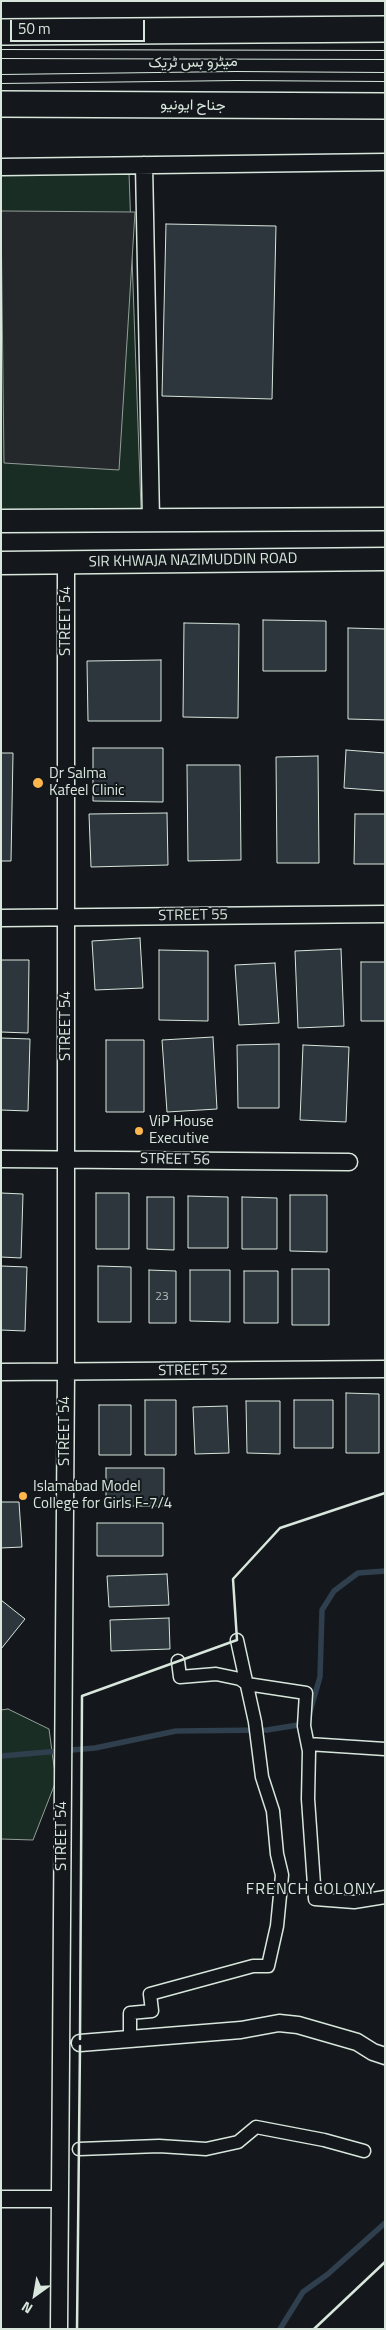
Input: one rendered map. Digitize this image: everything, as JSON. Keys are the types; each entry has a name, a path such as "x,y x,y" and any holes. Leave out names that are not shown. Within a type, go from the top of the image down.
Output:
{"main road":[{"path":"1,32 385,29"},
{"name":"جناح ایونیو","path":"1,104 385,106"},
{"path":"1,521 385,518"},
{"name":"SIR KHWAJA NAZIMUDDIN ROAD","path":"1,563 385,559"}],"street":[{"path":"1,167 385,162"},
{"path":"144,165 151,520"},
{"name":"STREET 54","path":"59,2329 66,1372 66,562"},
{"name":"STREET 55","path":"1,918 385,914"},
{"name":"STREET 56","path":"1,1159 349,1162"},
{"name":"STREET 52","path":"1,1372 385,1369"},
{"path":"130,2040 130,2013 152,2011 150,1994 253,1966 268,1966 277,1926 282,1875 277,1854 273,1811 262,1777 258,1737 237,1640"},
{"path":"178,1661 180,1676 216,1674 240,1679 247,1684 306,1694 304,1726 308,1744 308,1815 315,1899 354,1902 385,1897"},
{"path":"308,1744 385,1749"},
{"path":"80,2043 241,2030 279,2023 298,2025 357,2042 373,2052 385,2056"},
{"path":"79,2149 159,2146 206,2149 238,2142 256,2127 315,2138 364,2151"},
{"path":"1,2199 60,2199"}],"lane":[{"name":"میٹرو بس ٹریک","path":"1,54 385,55"},
{"name":"میٹرو بس ٹریک","path":"1,79 236,76 385,77"}],"green space":[{"path":"129,173 141,509 1,510 1,175"},
{"path":"8,1709 49,1729 56,1781 33,1840 1,1839 1,1710"}],"shaded area":[{"path":"1,211 135,212 119,470 4,463"}],"building":[{"path":"166,224 276,226 272,399 162,396"},
{"path":"263,620 326,621 326,671 263,671"},
{"path":"184,623 239,624 238,718 183,717"},
{"path":"348,628 385,629 385,720 348,719"},
{"path":"161,660 161,721 88,721 87,661"},
{"path":"93,748 163,748 163,802 93,801"},
{"path":"346,750 385,753 385,791 344,788"},
{"path":"1,753 13,753 11,861 1,861"},
{"path":"318,756 319,863 277,863 276,757"},
{"path":"187,765 240,765 241,860 188,861"},
{"path":"167,813 168,865 91,867 89,814"},
{"path":"355,814 385,814 385,864 354,864"},
{"path":"140,938 143,988 95,990 92,941"},
{"path":"341,949 344,1026 298,1028 295,951"},
{"path":"159,950 208,951 208,1021 159,1020"},
{"path":"1,960 29,960 28,1033 1,1032"},
{"path":"361,962 385,962 385,1021 361,1021"},
{"path":"275,963 279,1023 239,1025 235,965"},
{"path":"213,1037 217,1109 167,1112 162,1040"},
{"path":"1,1038 30,1039 28,1111 1,1110"},
{"path":"106,1040 144,1040 144,1112 106,1112"},
{"path":"279,1044 279,1108 238,1108 237,1045"},
{"path":"303,1045 349,1047 346,1122 300,1120"},
{"path":"1,1193 23,1194 21,1258 1,1257"},
{"path":"96,1193 129,1193 129,1249 96,1249"},
{"path":"290,1195 327,1195 327,1252 290,1251"},
{"path":"188,1196 228,1197 228,1248 188,1248"},
{"path":"147,1197 174,1197 174,1250 147,1249"},
{"path":"242,1197 277,1198 277,1249 242,1249"},
{"path":"1,1266 27,1267 25,1331 1,1330"},
{"path":"98,1266 131,1267 131,1322 98,1322"},
{"path":"292,1269 329,1269 329,1325 292,1325"},
{"path":"149,1270 176,1271 176,1323 149,1323"},
{"path":"190,1270 230,1270 230,1322 190,1321"},
{"path":"244,1271 278,1271 278,1323 244,1323"},
{"path":"346,1393 379,1394 379,1453 346,1453"},
{"path":"145,1400 176,1400 176,1455 145,1455"},
{"path":"294,1400 333,1400 333,1448 294,1448"},
{"path":"246,1401 280,1401 280,1454 247,1453"},
{"path":"99,1405 131,1405 131,1455 99,1455"},
{"path":"227,1406 229,1453 195,1454 193,1407"},
{"path":"106,1468 164,1468 164,1506 106,1506"},
{"path":"1,1502 19,1502 22,1547 1,1548"},
{"path":"97,1523 163,1523 163,1556 97,1556"},
{"path":"167,1574 169,1605 109,1607 107,1576"},
{"path":"1,1600 25,1619 1,1649"},
{"path":"169,1618 170,1649 111,1651 110,1620"}],"waterway":[{"path":"309,1715 320,1677 322,1610 334,1591 358,1573 385,1571"},
{"path":"1,1756 95,1748 176,1731 267,1730 298,1725 303,1722"},
{"path":"280,2329 303,2292 328,2274 385,2223"}],"wall":[{"path":"80,2039 82,1696 237,1640 233,1579 280,1528 385,1493"},
{"path":"77,2329 80,2046"},
{"path":"314,2329 385,2262"}],"place":[{"name":"Dr Salma Kafeel Clinic","path":"38,783"},
{"name":"ViP House Executive","path":"139,1131"},
{"name":"Islamabad Model College for Girls F-7/4","path":"23,1496"}],"district":[{"name":"FRENCH COLONY","path":"311,1890"}]}
